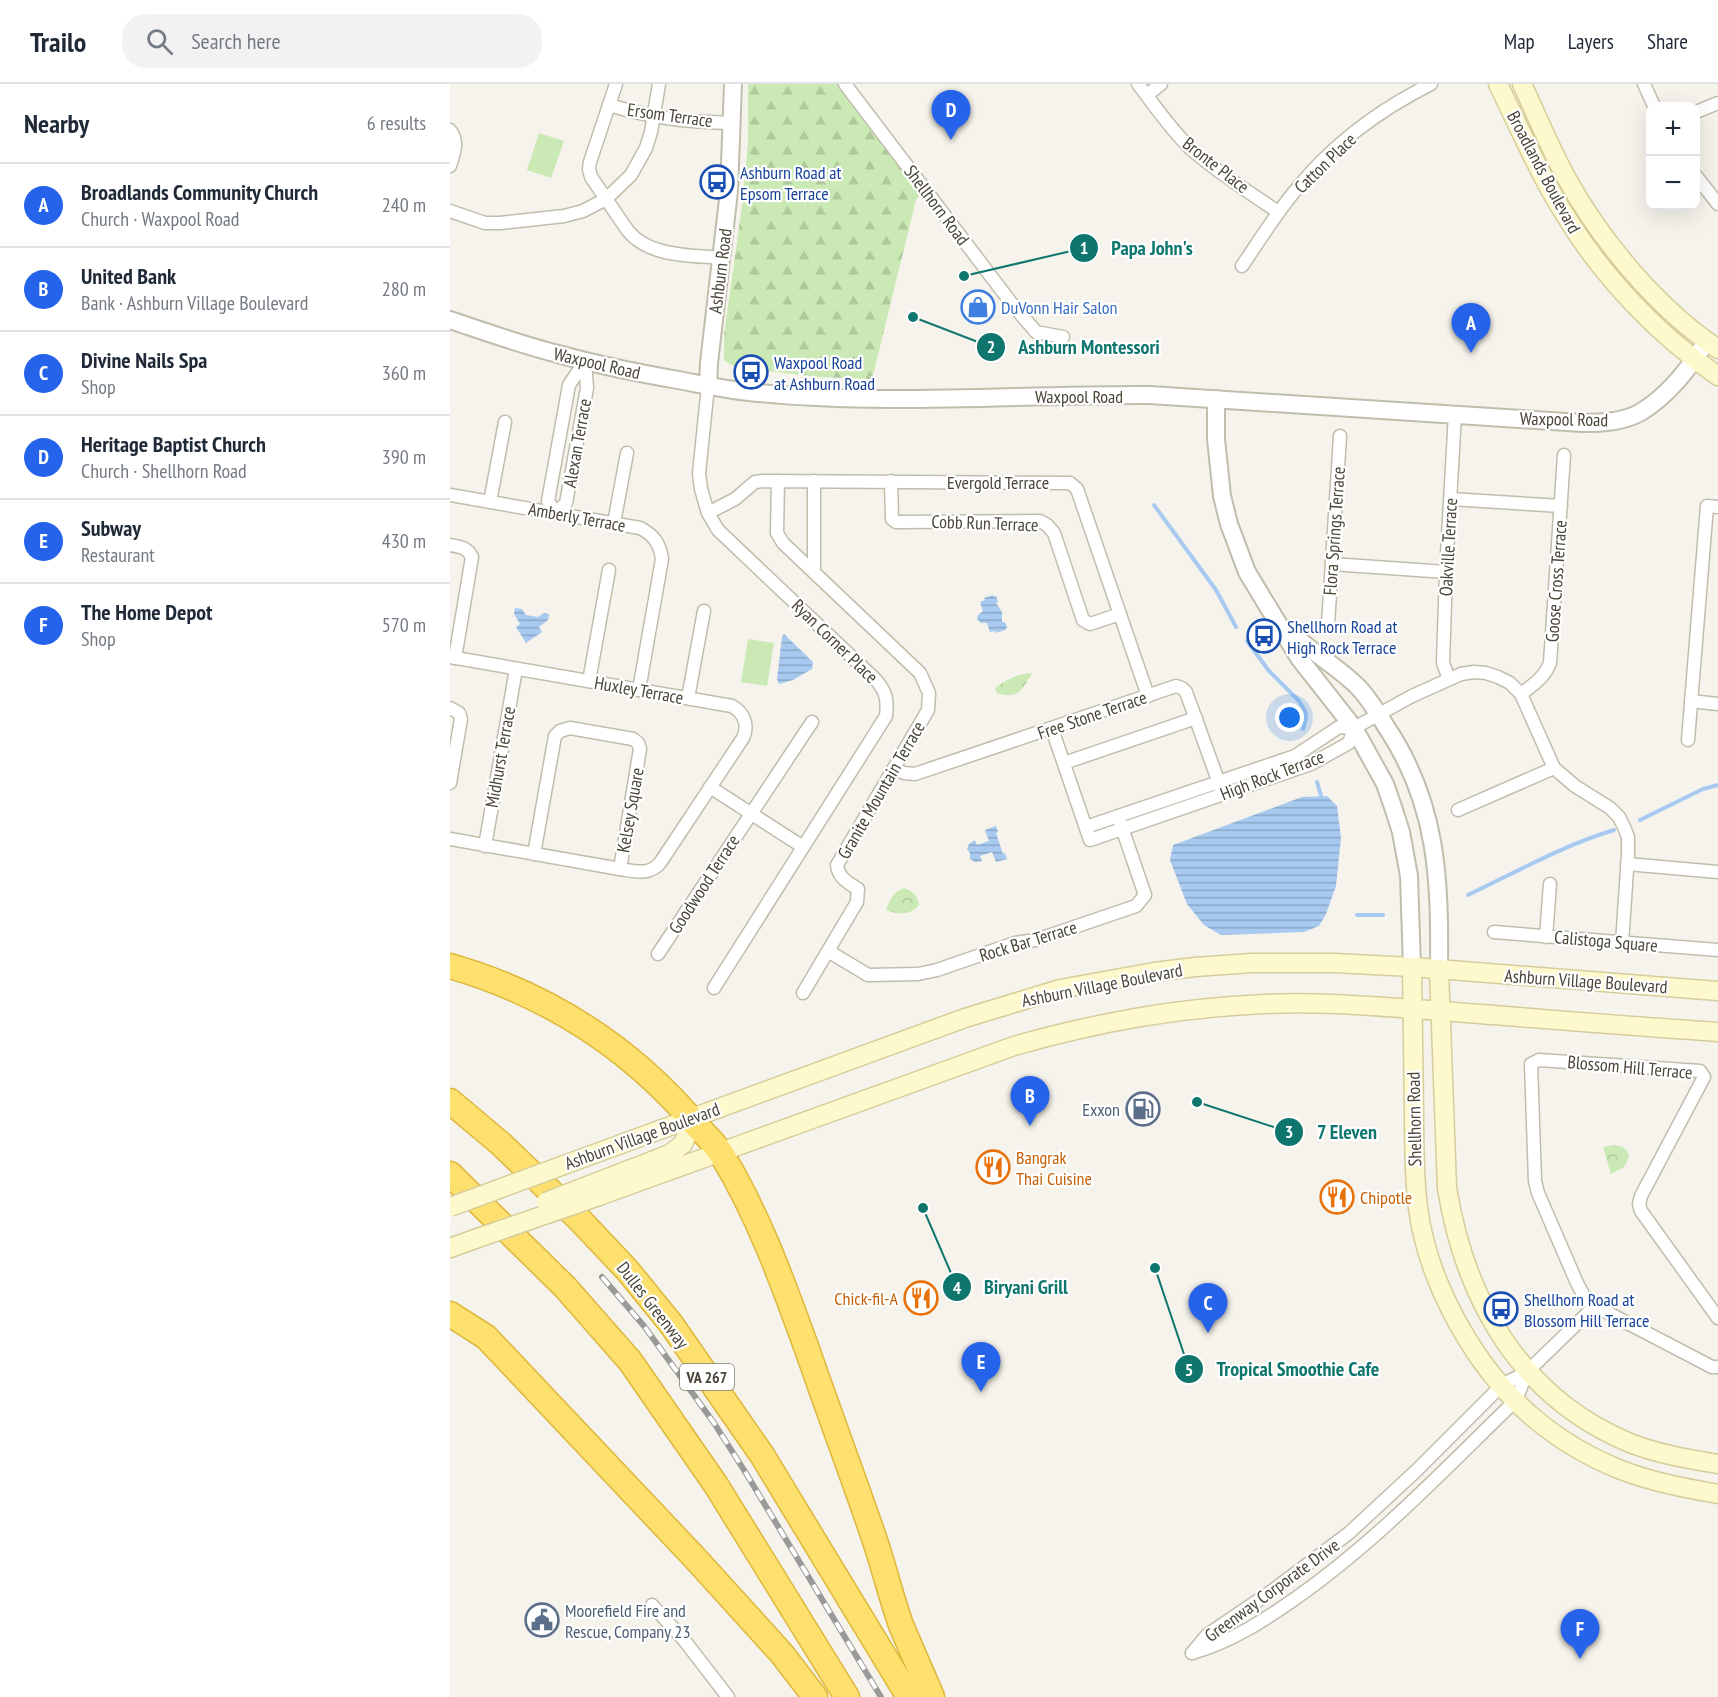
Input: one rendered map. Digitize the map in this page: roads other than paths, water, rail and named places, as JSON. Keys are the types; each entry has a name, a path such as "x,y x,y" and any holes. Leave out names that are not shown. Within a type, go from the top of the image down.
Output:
{"highway":[{"path":"450,966 485,976 517,989 548,1004 606,1040 664,1090 721,1153 755,1214 774,1261 873,1535 901,1624 932,1697"},
{"name":"Dulles Greenway","path":"450,1101 501,1144 579,1219 628,1271 671,1324 762,1455 909,1697"},
{"name":"VA 267","path":"452,1176 565,1287 630,1361 717,1485 847,1697"},
{"path":"450,1314 486,1337 694,1557 782,1654 815,1697"}],"main road":[{"name":"Broadlands Boulevard","path":"1498,84 1551,192 1582,241 1625,294 1694,360"},
{"name":"Broadlands Boulevard","path":"1522,84 1563,172 1597,226 1639,278 1671,310 1712,345"},
{"path":"1694,360 1718,376"},
{"name":"Ashburn Village Boulevard","path":"450,1207 965,1018 1060,989 1154,972 1206,966 1286,962 1412,967 1718,991"},
{"name":"Shellhorn Road","path":"1412,967 1415,1172 1418,1209 1437,1277 1468,1341 1502,1385 1534,1418 1580,1450 1622,1470 1667,1485 1718,1494"},
{"name":"Shellhorn Road","path":"1439,970 1447,1188 1451,1213 1466,1261 1485,1308 1527,1372 1585,1419 1607,1432 1654,1451 1718,1464"},
{"name":"Ashburn Village Boulevard","path":"450,1248 464,1237 593,1191 721,1153 993,1053 1053,1035 1117,1020 1171,1011 1267,1004 1330,1004 1718,1032"},
{"path":"593,1191 670,1154 683,1144 690,1118"}],"street":[{"path":"616,84 589,169 591,177 633,237 645,246 660,251 721,258"},
{"path":"450,211 484,222 500,223 564,216 583,211 606,199 631,176 646,148 659,84"},
{"name":"Ashburn Road","path":"708,386 729,191 733,84"},
{"name":"Shellhorn Road","path":"845,84 1036,332 1063,338"},
{"name":"Bronte Place","path":"1138,84 1191,149 1278,212"},
{"path":"1147,95 1161,84"},
{"name":"Catton Place","path":"1242,266 1278,212 1314,169 1347,138 1376,116 1406,96 1431,84"},
{"path":"1644,84 1652,102"},
{"path":"1700,110 1718,103"},
{"name":"Ersom Terrace","path":"609,105 637,114 689,122 732,123"},
{"path":"450,130 456,144 450,166"},
{"path":"1700,182 1718,204"},
{"name":"Waxpool Road","path":"450,320 585,361 708,386 759,393 903,399 1082,394 1150,395 1582,423 1602,423 1640,413 1672,387 1694,360 1712,345"},
{"name":"Alexan Terrace","path":"585,361 587,388 566,502 555,513 548,501 569,385 585,361"},
{"name":"Ryan Corner Place","path":"708,386 699,473 708,513 718,530 875,679 886,692 887,708 886,716 714,988"},
{"name":"Shellhorn Road","path":"1216,399 1216,439 1222,496 1229,524 1247,572 1299,658 1354,728 1385,784 1401,832 1409,876 1412,967"},
{"name":"Oakville Terrace","path":"1449,679 1443,663 1455,414"},
{"path":"490,502 505,422"},
{"name":"Flora Springs Terrace","path":"1328,625 1340,436"},
{"path":"614,524 627,453"},
{"name":"Goose Cross Terrace","path":"1521,694 1541,680 1547,673 1550,663 1564,455"},
{"name":"Granite Mountain Terrace","path":"778,481 777,533 783,543 920,673 929,693 928,710 837,865 837,872 858,889 859,895 804,993"},
{"path":"814,481 814,572"},
{"name":"Cobb Run Terrace","path":"891,481 892,519 896,522 1040,521 1047,525 1054,533 1083,620 1090,624 1120,614"},
{"name":"Evergold Terrace","path":"708,513 735,499 754,482 1070,483 1077,489 1148,696"},
{"name":"Amberly Terrace","path":"450,495 640,528 657,541 662,559 639,690"},
{"path":"1451,499 1561,506"},
{"path":"1688,740 1707,506 1718,507"},
{"path":"450,545 464,548 472,557 452,658"},
{"path":"1332,564 1446,572"},
{"path":"589,681 609,570"},
{"path":"688,699 704,611"},
{"name":"Shellhorn Road","path":"1277,621 1298,640 1347,676 1360,689 1401,749 1413,773 1422,797 1437,866 1439,970"},
{"name":"Huxley Terrace","path":"452,658 732,706 742,714 746,729 743,738 656,867 644,872 620,869"},
{"name":"Midhurst Terrace","path":"485,846 516,669"},
{"path":"1354,728 1461,674 1485,673 1510,683 1521,694 1554,768 1575,786 1610,808 1619,816 1624,827 1628,837 1622,943"},
{"name":"Free Stone Terrace","path":"894,768 904,773 915,774 1176,686 1186,692 1221,788"},
{"path":"1691,701 1718,704"},
{"path":"450,708 459,713 461,719 450,783"},
{"path":"1064,763 1196,718"},
{"name":"Goodwood Terrace","path":"658,954 812,722"},
{"name":"High Rock Terrace","path":"1354,728 1339,727 1295,756 1221,788 1090,840 1086,826 1118,816 1221,788 1311,764 1348,743 1354,728"},
{"name":"Kelsey Square","path":"534,854 555,736 565,728 633,739 638,743 640,749 620,869"},
{"path":"1052,729 1086,826"},
{"path":"1458,810 1554,768"},
{"path":"710,787 803,847"},
{"name":"Rock Bar Terrace","path":"828,951 868,975 918,974 937,970 1015,943 1036,940 1136,906 1145,895 1118,816"},
{"path":"450,839 620,869"},
{"path":"1627,864 1718,872"},
{"path":"1546,937 1550,884"},
{"name":"Calistoga Square","path":"1494,932 1718,950"},
{"name":"Blossom Hill Terrace","path":"1718,1318 1647,1220 1641,1211 1640,1204 1641,1196 1704,1077 1700,1071 1539,1060 1531,1064 1535,1181 1576,1282 1585,1298 1595,1306 1712,1367 1718,1367"},
{"path":"1516,1400 1527,1372 1595,1306"},
{"name":"Greenway Corporate Drive","path":"1516,1400 1375,1535 1315,1585 1240,1635 1192,1653 1207,1635 1272,1591 1349,1533 1426,1462 1502,1385 1527,1372"},
{"path":"652,1605 684,1640 728,1697"}],"water":[{"path":"993,595 996,596 998,602 996,603 1002,612 1002,622 1005,622 1007,627 996,633 995,631 990,632 987,623 981,623 977,619 983,611 980,602"},
{"path":"515,608 522,609 526,615 538,617 544,613 549,614 548,620 539,627 542,632 526,643 516,627 520,624 514,614"},
{"path":"784,634 813,662 812,669 793,680 779,684 777,679"},
{"path":"1327,796 1337,806 1341,838 1336,886 1319,926 1304,932 1221,935 1204,925 1187,904 1170,860 1173,845 1302,797"},
{"path":"996,826 1003,854 1005,853 1007,859 996,862 992,852 980,856 982,861 975,862 970,859 967,849 969,844 975,840 977,845 989,841 985,830"}],"waterway":[{"path":"1154,505 1216,590 1236,627"},
{"path":"1247,641 1269,671 1299,701 1306,717 1303,729"},
{"path":"1317,782 1321,796"},
{"path":"1640,820 1703,789 1718,785"},
{"path":"1468,895 1558,851 1614,830"},
{"path":"1357,915 1383,915"}],"railway":[{"path":"602,1277 644,1326 714,1423 881,1697"}],"place":[{"name":"Heritage Baptist Church","path":"951,140"},
{"name":"Ashburn Road at Epsom Terrace","path":"717,182"},
{"name":"Papa John's","path":"964,276"},
{"name":"DuVonn Hair Salon","path":"978,307"},
{"name":"Ashburn Montessori","path":"913,317"},
{"name":"Broadlands Community Church","path":"1471,353"},
{"name":"Waxpool Road at Ashburn Road","path":"751,372"},
{"name":"Shellhorn Road at High Rock Terrace","path":"1264,636"},
{"name":"7 Eleven","path":"1197,1102"},
{"name":"Exxon","path":"1143,1109"},
{"name":"United Bank","path":"1030,1126"},
{"name":"Bangrak Thai Cuisine","path":"993,1167"},
{"name":"Chipotle","path":"1337,1197"},
{"name":"Biryani Grill","path":"923,1208"},
{"name":"Tropical Smoothie Cafe","path":"1155,1268"},
{"name":"Chick-fil-A","path":"921,1298"},
{"name":"Shellhorn Road at Blossom Hill Terrace","path":"1501,1309"},
{"name":"Divine Nails Spa","path":"1208,1333"},
{"name":"Subway","path":"981,1392"},
{"name":"Moorefield Fire and Rescue, Company 23","path":"542,1620"},
{"name":"The Home Depot","path":"1580,1659"}]}
